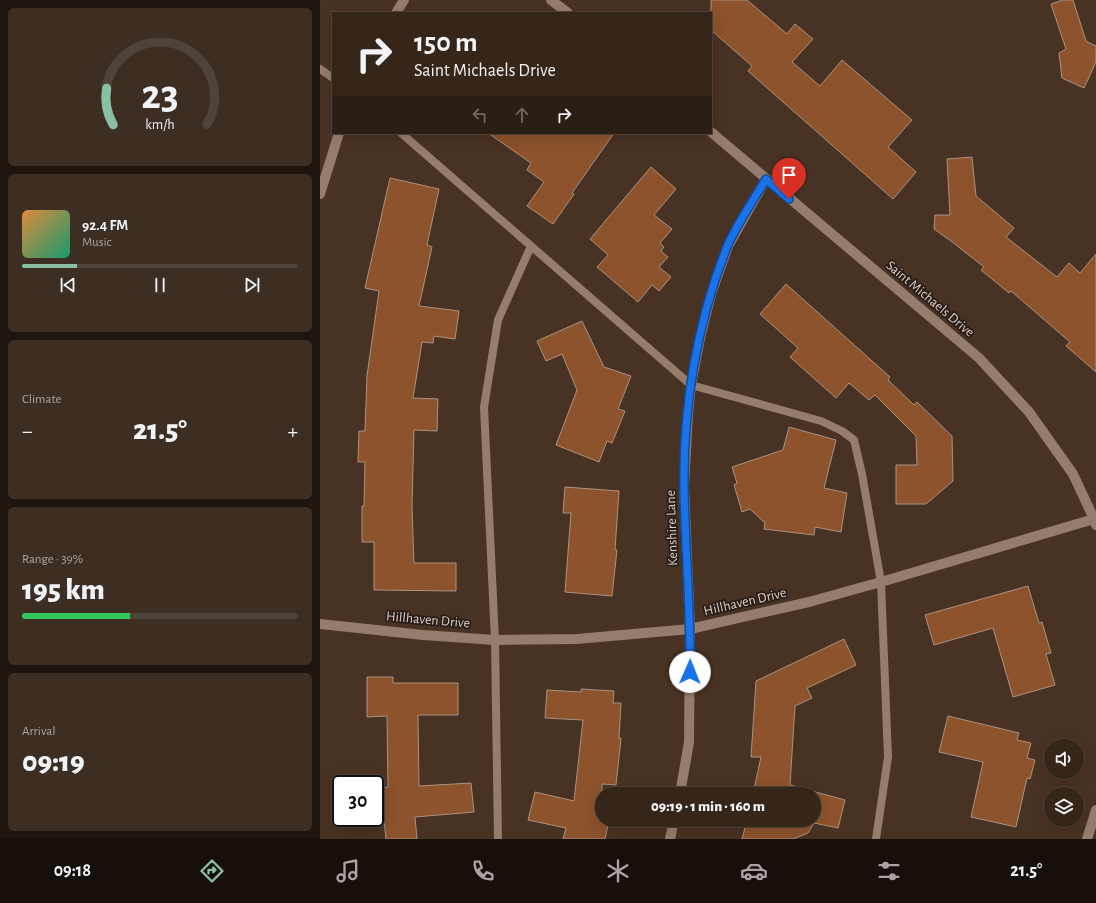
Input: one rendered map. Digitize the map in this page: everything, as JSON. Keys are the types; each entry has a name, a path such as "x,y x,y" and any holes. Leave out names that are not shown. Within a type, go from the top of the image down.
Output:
{"street":[{"path":"397,12 404,0"},
{"path":"551,0 567,12"},
{"name":"Saint Michaels Drive","path":"712,133 979,358 1029,412 1073,474 1096,520"},
{"path":"320,194 339,134"},
{"name":"Kenshire Lane","path":"681,787 689,742 690,629 684,486 691,385 700,338 712,294 728,246 766,179"},
{"name":"Hillhaven Drive","path":"320,624 423,635 495,640 577,639 690,629 809,602 1096,520"},
{"path":"1087,839 1096,810"},
{"path":"670,839 673,827"}],"lane":[{"path":"320,69 332,77"},
{"path":"402,134 691,385 821,421 842,431 854,440 862,474 881,582 888,757 876,839"},
{"path":"498,839 495,640 484,407 498,320 531,246"}],"building":[{"path":"711,0 747,0 787,34 795,24 813,39 792,62 820,86 842,60 912,120 888,147 916,172 893,199 748,71 752,66 712,31"},
{"path":"1063,0 1073,0 1086,41 1096,46 1096,62 1084,88 1062,78 1059,53 1066,49 1051,4"},
{"path":"489,134 613,134 572,193 574,194 553,224 527,206 544,182 527,170 531,163"},
{"path":"972,157 976,196 1014,228 1006,237 1057,277 1069,263 1080,273 1096,254 1096,372 1066,346 1070,342 1011,291 1009,293 981,270 984,267 934,229 935,215 950,215 947,159"},
{"path":"651,167 676,189 654,215 672,229 660,243 664,247 661,251 668,257 659,267 671,277 659,291 652,285 638,302 597,267 608,255 590,239"},
{"path":"390,178 439,189 427,245 432,247 419,306 459,311 455,339 434,336 433,343 422,342 413,398 438,399 437,431 414,430 412,506 414,563 456,563 456,591 374,590 374,542 362,542 362,506 364,506 365,462 358,462 359,431 365,431 367,376 379,291 365,288"},
{"path":"786,284 890,377 888,380 914,405 917,402 952,436 953,481 926,504 896,504 896,465 917,465 916,436 875,395 869,400 849,383 836,398 790,357 798,348 760,314"},
{"path":"582,321 604,367 631,376 618,409 625,411 612,443 607,441 599,462 556,445 577,390 562,354 546,361 537,341"},
{"path":"789,427 836,440 824,488 847,493 841,532 815,527 814,535 764,529 765,523 750,509 742,512 734,485 737,483 732,467 783,450"},
{"path":"565,487 619,491 615,550 617,550 612,596 565,592 571,513 563,513"},
{"path":"1028,586 1039,623 1042,622 1051,653 1046,654 1055,685 1013,697 993,628 934,645 925,615"},
{"path":"844,639 856,665 807,688 812,698 795,706 790,785 797,787 755,787 761,757 751,757 756,681"},
{"path":"367,677 393,677 393,683 458,683 458,715 418,715 419,786 471,783 474,812 415,817 417,839 386,839 384,819 384,788 388,787 387,716 367,717"},
{"path":"581,689 614,691 613,703 621,703 619,738 621,738 616,785 602,784 602,787 595,787 595,827 608,827 605,839 563,839 566,828 528,820 535,792 574,801 583,720 545,718 547,690 581,692"},
{"path":"948,716 1019,733 1017,740 1031,743 1027,758 1035,760 1030,779 1027,778 1016,827 971,817 983,762 939,752"},
{"path":"821,793 845,800 838,828 821,824"},
{"path":"745,827 812,827 808,833 793,839 742,839"}],"route":[{"path":"690,672 690,629 684,486 688,413 692,379 700,338 712,294 728,246 766,179 789,199"}]}
